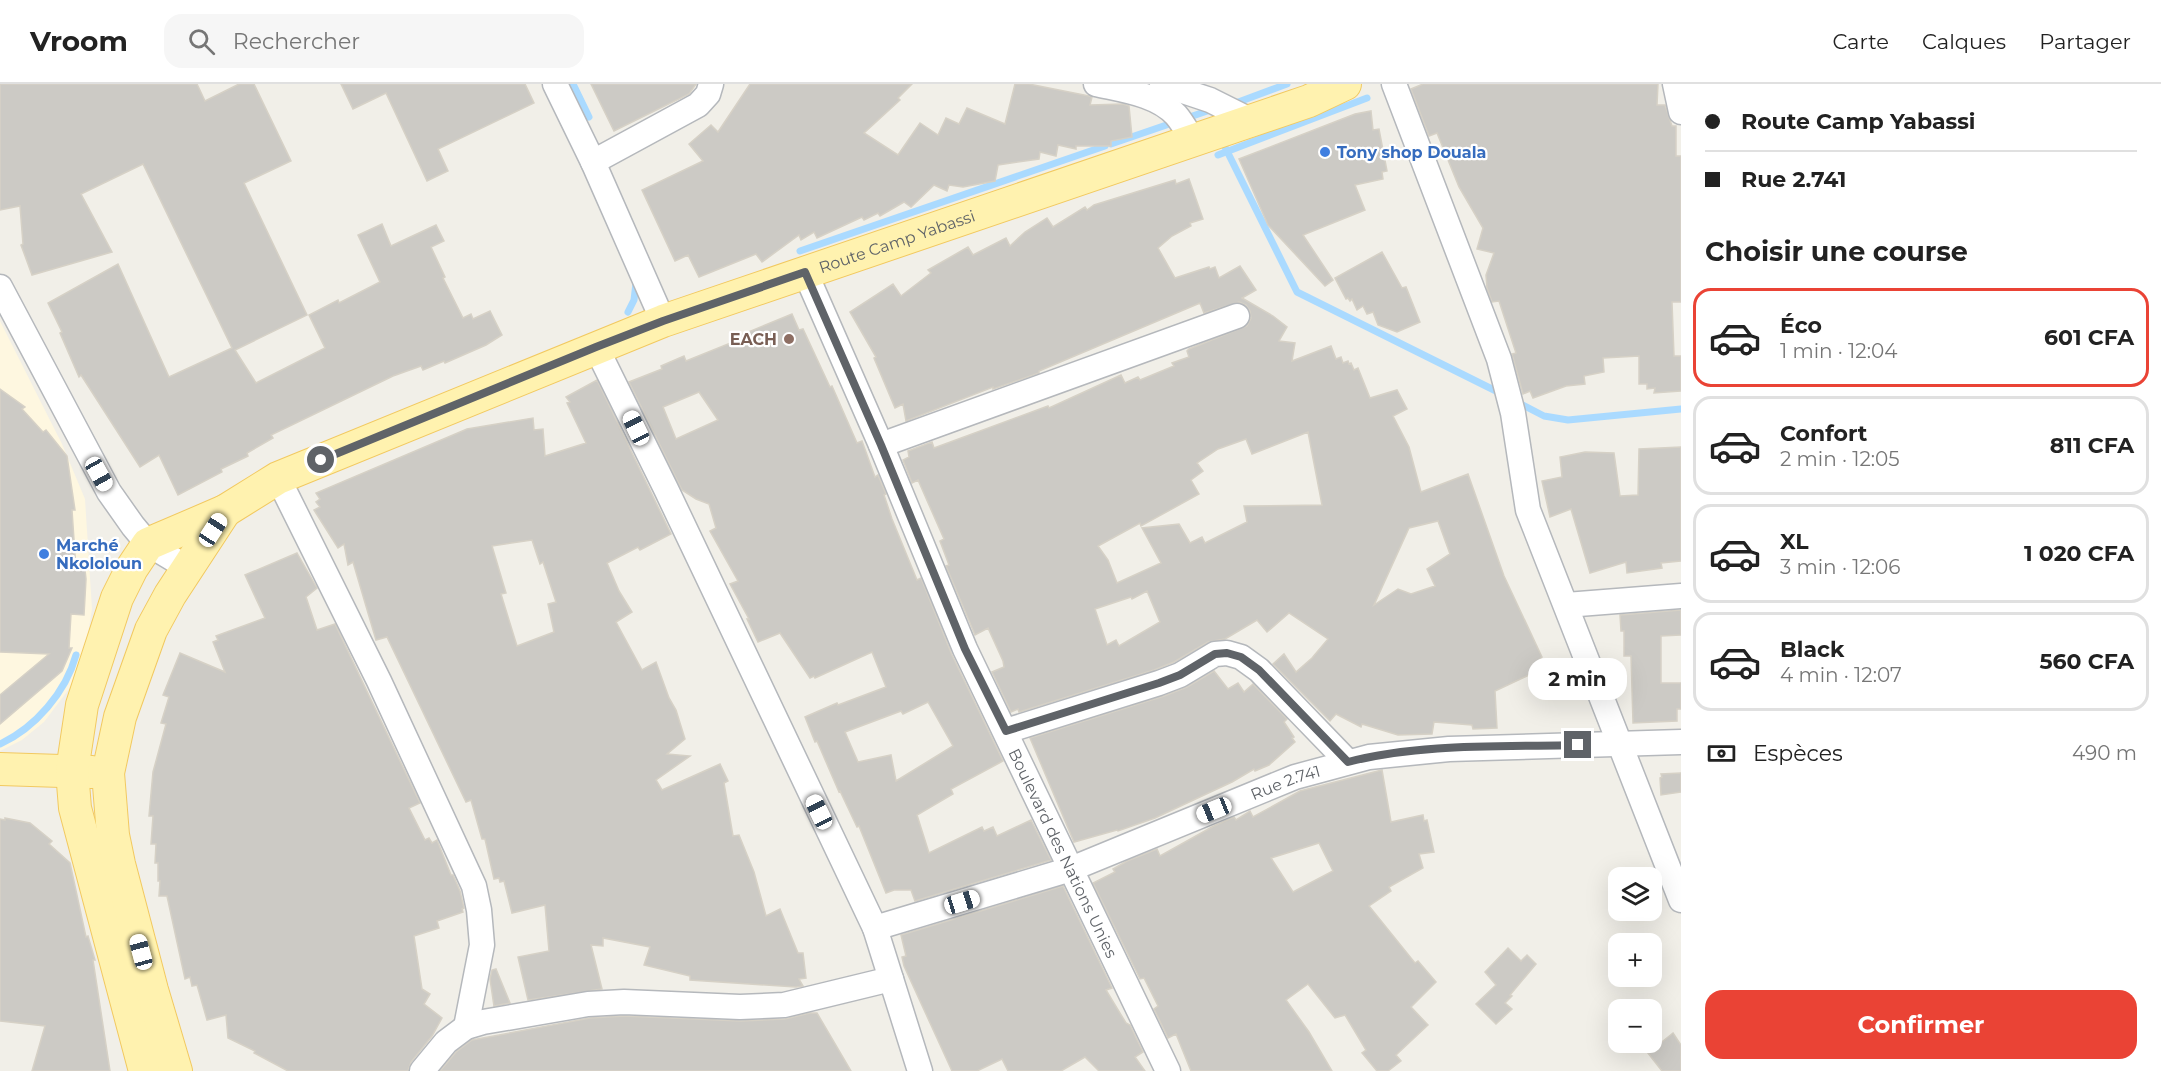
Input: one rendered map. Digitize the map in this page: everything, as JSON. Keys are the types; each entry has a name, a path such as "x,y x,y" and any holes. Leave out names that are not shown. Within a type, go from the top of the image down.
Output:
{"main road":[{"name":"Route Camp Yabassi","path":"148,544 225,511 278,478 663,321 1309,100 1345,84"},
{"path":"176,1071 152,990 117,854 109,806 108,773 120,717 136,668 160,613 225,511"},
{"path":"145,1071 75,808 72,771 82,705 101,641 117,598 132,567 148,544"},
{"path":"0,769 108,773"}],"street":[{"path":"555,84 593,162 663,321"},
{"path":"593,162 698,105 708,94 711,84"},
{"path":"1096,84 1140,95 1160,103 1175,114 1197,137"},
{"path":"1162,84 1210,100 1242,123"},
{"path":"1394,84 1499,359 1513,413 1528,510 1681,900"},
{"path":"1675,84 1681,112"},
{"name":"Boulevard des Nations Unies","path":"805,272 881,445 965,649 1168,1071"},
{"path":"0,287 109,492 148,544 188,568"},
{"path":"881,445 1237,316"},
{"path":"596,347 875,928 920,1071"},
{"path":"278,478 379,681 474,886 482,945 466,1027"},
{"path":"1566,605 1681,596"},
{"path":"1006,731 1159,683 1180,675 1215,654 1227,653 1241,657 1259,670 1348,762"},
{"name":"Rue 2.741","path":"875,928 1071,869 1295,777 1348,762 1392,753 1449,749 1681,742"},
{"path":"422,1071 446,1042 466,1027 483,1022 588,1004 624,1002 740,1007 784,1005 891,979"}],"shaded area":[{"name":"Marché Nkololoun","path":"0,321 62,444 85,499 92,609 82,672 44,722 22,740 0,751"}],"building":[{"path":"0,84 197,84 205,101 239,84 254,84 291,161 244,183 307,315 235,350 256,383 325,348 309,315 380,282 358,235 382,224 391,246 436,225 444,241 431,247 463,318 471,314 473,319 490,311 502,335 486,345 445,363 444,361 423,370 421,366 393,376 271,435 273,438 247,453 248,456 178,495 159,455 140,467 81,375 79,377 48,303 118,264 169,377 232,348 143,164 81,194 112,252 32,275 21,245 23,244 20,206 0,210"},
{"path":"341,84 525,84 534,103 438,149 448,171 427,181 386,93 353,109"},
{"path":"591,84 696,84 689,94 614,131"},
{"path":"750,84 912,84 898,98 900,100 864,133 898,155 920,123 938,135 946,118 959,124 967,108 1005,124 1015,84 1029,84 1089,96 1092,97 1090,105 1123,104 1129,106 1132,137 1111,141 1111,146 1076,146 1076,149 1058,145 1056,156 1040,152 1039,159 998,165 995,181 963,187 949,185 947,191 934,185 911,207 904,202 880,216 878,213 864,220 862,217 817,238 814,232 801,240 799,235 762,262 756,254 699,277 688,255 675,261 642,190 703,161 689,144 711,125 718,132"},
{"path":"1423,84 1658,84 1657,105 1665,105 1672,126 1676,126 1676,156 1681,156 1681,302 1672,302 1674,356 1681,356 1681,391 1654,393 1655,388 1647,389 1647,384 1639,384 1639,356 1603,358 1604,372 1584,376 1585,384 1566,386 1533,398 1530,391 1523,394 1512,354 1516,353 1499,301 1492,302 1487,288 1486,275 1494,253 1477,249 1483,228 1459,187 1437,133 1429,136 1411,89"},
{"path":"1371,111 1373,130 1379,129 1387,171 1382,172 1383,179 1355,185 1365,210 1303,235 1333,280 1325,286 1268,225 1239,159 1355,114"},
{"path":"1189,179 1203,219 1190,223 1191,226 1172,236 1158,248 1175,278 1215,267 1219,278 1240,266 1256,290 1242,298 1287,327 1279,341 1295,343 1292,361 1331,346 1336,359 1341,357 1343,363 1348,361 1354,370 1358,368 1370,398 1397,390 1407,409 1393,416 1409,447 1421,492 1468,474 1504,576 1542,657 1540,659 1544,668 1495,691 1497,728 1473,729 1472,725 1434,722 1432,734 1398,735 1362,724 1361,727 1336,714 1330,721 1273,664 1284,654 1296,672 1328,639 1289,613 1267,632 1257,620 1225,639 1208,642 1174,662 1154,670 1019,712 1018,709 1011,712 992,672 1004,667 1003,661 988,628 975,635 946,566 949,565 940,541 944,539 918,480 912,483 903,460 909,457 908,451 932,442 934,448 1048,406 1049,408 1121,375 1125,383 1138,377 1140,380 1189,357 1187,351 1189,349 1247,326 1251,318 1250,311 1246,305 1239,302 1204,313 1200,303 1039,371 1039,373 993,389 993,387 906,421 903,404 895,408 874,358 876,357 850,312 893,284 901,296 931,273 928,270 968,247 973,255 1006,238 1010,246 1025,232 1047,218 1053,227 1085,207 1087,210 1094,205 1175,180 1176,184","holes":["1308,432 1322,505 1244,506 1247,522 1205,543 1202,537 1190,543 1179,524 1142,528 1161,563 1117,583 1108,560 1098,546 1140,523 1141,526 1199,494 1191,480 1203,471 1197,463 1218,449 1246,439 1252,454","1438,521 1450,554 1427,569 1435,586 1411,594 1398,589 1374,605 1409,528","1147,591 1160,622 1119,646 1116,640 1107,645 1095,609 1131,597 1132,599"]},
{"path":"1382,252 1402,288 1406,287 1420,322 1397,332 1378,325 1373,312 1367,314 1363,306 1357,310 1352,299 1350,301 1346,299 1335,278"},
{"path":"792,314 799,330 803,329 830,387 832,386 857,443 862,441 875,477 878,475 886,494 884,495 892,519 917,580 921,578 952,655 1003,761 951,789 953,794 917,815 929,853 982,827 984,831 993,827 997,836 1031,820 1051,860 915,901 911,890 894,890 886,893 859,826 857,827 839,792 805,717 837,703 838,705 886,687 872,652 815,678 814,676 810,678 780,633 758,642 747,619 749,619 730,584 738,581 710,531 716,528 709,504 682,490 629,382 662,369 661,366 684,356 686,361 743,338 741,335","holes":["699,392 718,420 676,439 663,407","928,702 953,746 896,781 891,755 858,762 845,732 901,711 903,714"]},
{"path":"597,380 671,534 607,563 619,591 632,612 616,622 642,670 656,662 669,698 676,710 685,739 667,754 690,756 656,780 662,790 720,764 728,781 724,783 733,836 739,835 754,872 766,916 780,909 798,953 803,953 806,978 799,979 803,986 690,980 690,976 644,965 650,947 603,938 603,946 591,945 602,989 528,1000 518,957 549,951 545,905 512,913 504,881 500,882 499,878 494,879 485,839 482,839 471,800 466,802 387,637 376,640 353,562 348,565 344,544 338,548 314,510 320,507 316,502 320,499 316,493 467,429 533,418 534,430 543,429 545,456 586,443 566,397","holes":["532,540 540,564 543,562 556,602 548,604 554,632 517,646 501,594 506,593 492,546"]},
{"name":"Marché Nkololoun","path":"0,389 25,407 22,409 43,432 46,430 67,456 75,510 72,510 76,570 85,570 86,579 84,615 71,614 69,648 72,648 62,671 0,724 0,695 49,654 0,652"},
{"path":"1681,447 1681,561 1661,563 1662,568 1627,573 1626,562 1590,573 1571,509 1550,517 1542,481 1562,477 1560,457 1585,452 1614,453 1620,496 1638,495 1639,449"},
{"path":"297,553 317,588 306,597 317,630 335,624 420,803 409,808 425,840 429,838 432,843 437,840 460,891 464,908 463,912 437,921 439,928 414,936 422,989 430,994 424,1004 442,1018 432,1036 411,1062 408,1071 288,1071 228,1038 226,1015 207,1020 197,985 192,986 190,977 185,979 167,896 159,896 158,863 155,863 156,844 151,844 153,816 149,816 153,772 166,724 161,723 169,697 163,695 180,653 225,672 213,642 218,640 216,636 265,618 245,575"},
{"path":"1681,610 1681,635 1661,636 1661,683 1681,683 1681,709 1677,709 1677,721 1633,723 1631,656 1624,656 1624,631 1621,631 1620,615"},
{"path":"1214,671 1228,689 1238,683 1244,692 1253,684 1287,719 1284,722 1295,742 1269,765 1255,771 1254,769 1232,782 1155,818 1118,831 1074,842 1030,738 1164,696 1187,687"},
{"path":"1382,770 1391,822 1423,815 1424,821 1427,820 1434,852 1419,854 1423,868 1389,887 1391,891 1369,906 1415,963 1418,961 1436,982 1411,1007 1428,1025 1396,1055 1401,1061 1388,1071 1377,1071 1362,1053 1366,1050 1345,1015 1335,1018 1308,984 1286,1000 1309,1032 1332,1071 1191,1071 1176,1034 1168,1038 1154,1009 1158,1006 1144,978 1140,979 1093,883 1115,872 1113,869 1127,861 1157,849 1160,856 1212,827 1234,817 1236,820 1250,811 1253,817 1300,791","holes":["1319,843 1333,871 1293,892 1271,858"]},
{"path":"1681,773 1681,792 1661,795 1661,774"},
{"path":"5,818 30,823 52,841 49,844 70,863 86,937 88,936 95,960 93,960 110,1071 32,1071 45,1026 0,1021 0,819 5,820"},
{"path":"1063,886 1112,988 1106,990 1126,1023 1130,1025 1143,1052 1135,1057 1145,1071 1099,1071 1085,1057 1061,1071 1008,1071 1002,1059 977,1071 952,1071 904,966 902,957 906,956 901,935"},
{"path":"1508,948 1521,961 1527,955 1536,964 1505,1003 1512,1009 1496,1024 1476,1004 1496,985 1485,972"},
{"path":"496,969 510,1003 494,1006 490,979 492,970"},
{"path":"817,1013 851,1071 440,1071 456,1052 472,1040 590,1018 624,1016 741,1021 785,1019"},
{"path":"1673,1033 1681,1045 1681,1071 1662,1071 1648,1053 1662,1053 1662,1042"}],"waterway":[{"path":"573,84 589,117"},
{"path":"1233,104 1287,84"},
{"path":"1218,155 1367,98"},
{"path":"1111,144 1213,109"},
{"path":"1221,139 1297,292 1502,394"},
{"path":"800,251 1105,146"},
{"path":"628,312 634,300 636,283"},
{"path":"1517,402 1544,416 1568,420 1681,409"},
{"path":"0,744 37,719 65,682 76,655"}],"place":[{"name":"Tony shop Douala","path":"1325,152"},
{"name":"EACH","path":"789,339"},
{"name":"Marché Nkololoun","path":"44,554"}],"route":[{"path":"321,460 596,347 663,321 805,272 881,445 965,649 1006,731 1159,683 1180,675 1215,654 1227,653 1241,657 1259,670 1348,762 1392,753 1578,745"}]}
